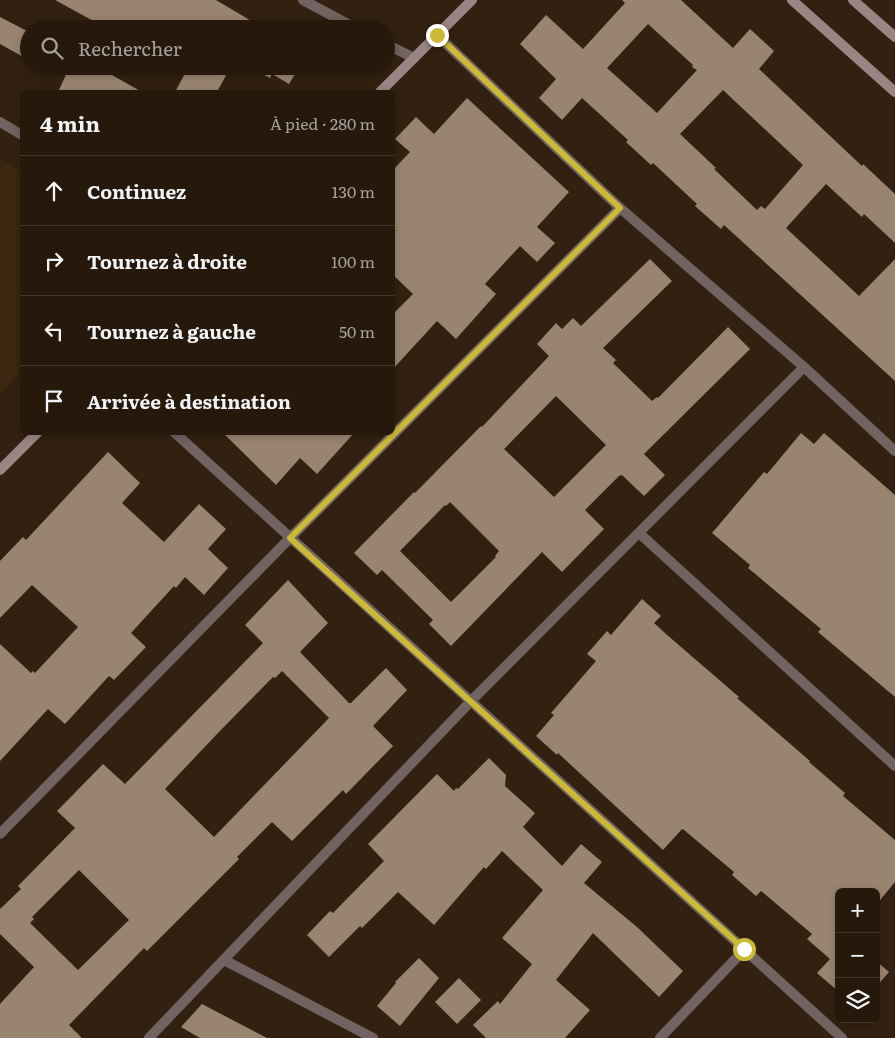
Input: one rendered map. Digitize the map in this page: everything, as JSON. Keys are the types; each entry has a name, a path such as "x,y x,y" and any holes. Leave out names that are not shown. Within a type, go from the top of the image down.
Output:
{"street":[{"path":"303,0 341,20"},
{"path":"382,90 472,0"},
{"path":"792,0 895,92"},
{"path":"853,0 895,37"},
{"path":"437,35 620,208 804,367 895,451"},
{"path":"395,48 414,58"},
{"path":"0,122 20,134"},
{"path":"395,433 620,208"},
{"path":"149,1038 471,701 804,367"},
{"path":"0,470 35,435"},
{"path":"177,435 842,1038"},
{"path":"0,834 393,435"},
{"path":"639,533 895,766"},
{"path":"660,1038 744,949"},
{"path":"224,960 373,1038"}],"shaded area":[{"path":"0,159 20,171 20,372 0,395"}],"building":[{"path":"55,0 216,0 250,20 92,20"},
{"path":"622,0 681,0 733,48 750,29 774,51 759,69 862,166 863,164 895,194 895,243 864,214 862,217 826,184 786,228 859,296 895,259 895,381 724,225 721,229 695,206 697,204 653,163 651,165 626,142 628,140 582,98 562,120 539,98 556,79 520,44 546,15 583,49 625,3","holes":["648,24 697,70 657,113 607,68","723,90 803,165 765,209 761,206 757,210 680,134"]},
{"path":"0,17 20,27 20,55 0,44"},
{"path":"66,75 112,75 138,90 59,90"},
{"path":"184,75 226,75 218,90 176,90"},
{"path":"274,75 294,75 289,84"},
{"path":"467,98 569,192 537,227 555,243 537,262 520,246 485,284 496,294 456,339 437,321 395,367 395,312 413,294 395,277 395,168 410,152 395,139 416,117 434,134"},
{"path":"650,259 672,281 603,348 616,360 613,363 652,401 658,398 728,327 750,349 644,454 665,475 644,496 620,475 585,510 604,529 562,572 542,552 451,646 429,624 433,620 382,570 377,575 354,553 482,427 549,356 537,344 556,323 562,329 573,318 581,326","holes":["556,396 606,445 554,497 504,449","450,502 499,551 496,557 451,602 400,551"]},
{"path":"801,433 814,444 824,433 895,495 895,697 818,632 821,629 748,568 750,565 712,533 764,472 767,474"},
{"path":"225,435 352,435 317,474 300,458 276,485"},
{"path":"108,452 140,483 122,503 164,542 199,504 226,529 208,549 228,568 204,595 185,577 176,588 174,586 131,633 146,647 114,680 109,676 65,724 48,709 0,761 0,644 31,673 33,671 35,673 78,627 32,585 0,618 0,561 23,537 26,540"},
{"path":"288,580 328,623 300,652 349,703 386,668 407,690 373,726 393,746 346,794 343,790 292,841 272,822 237,857 239,859 147,951 144,948 69,1025 82,1038 0,1038 0,1004 34,967 0,934 0,909 21,889 18,886 75,828 57,811 103,764 125,784 263,643 245,625","holes":["282,671 329,718 214,837 165,789 273,677 275,678","79,870 129,920 78,970 30,923 34,919 32,917"]},
{"path":"642,599 661,616 654,623 845,793 843,796 895,840 895,882 880,900 880,888 835,888 835,989 817,973 830,959 807,939 812,934 761,891 756,896 732,875 734,872 684,830 682,829 663,850 558,753 557,755 536,736 554,715 551,713 596,661 587,654 607,631 611,635"},
{"path":"489,758 506,775 505,786 535,813 523,827 562,866 581,844 602,862 584,883 637,927 683,971 659,997 593,933 556,980 590,1010 565,1038 486,1038 473,1025 498,1001 500,1004 532,964 502,938 543,890 502,851 486,869 484,867 434,925 398,892 362,928 360,926 329,957 307,935 330,911 333,913 384,861 368,844 437,774 454,791"},
{"path":"419,958 439,978 400,1026 377,1006 395,982"},
{"path":"880,964 889,972 880,982"},
{"path":"459,978 481,1000 457,1024 435,1002"},
{"path":"202,1004 267,1038 200,1038 181,1027"}],"route":[{"path":"437,35 620,208 290,538 744,949"}]}
